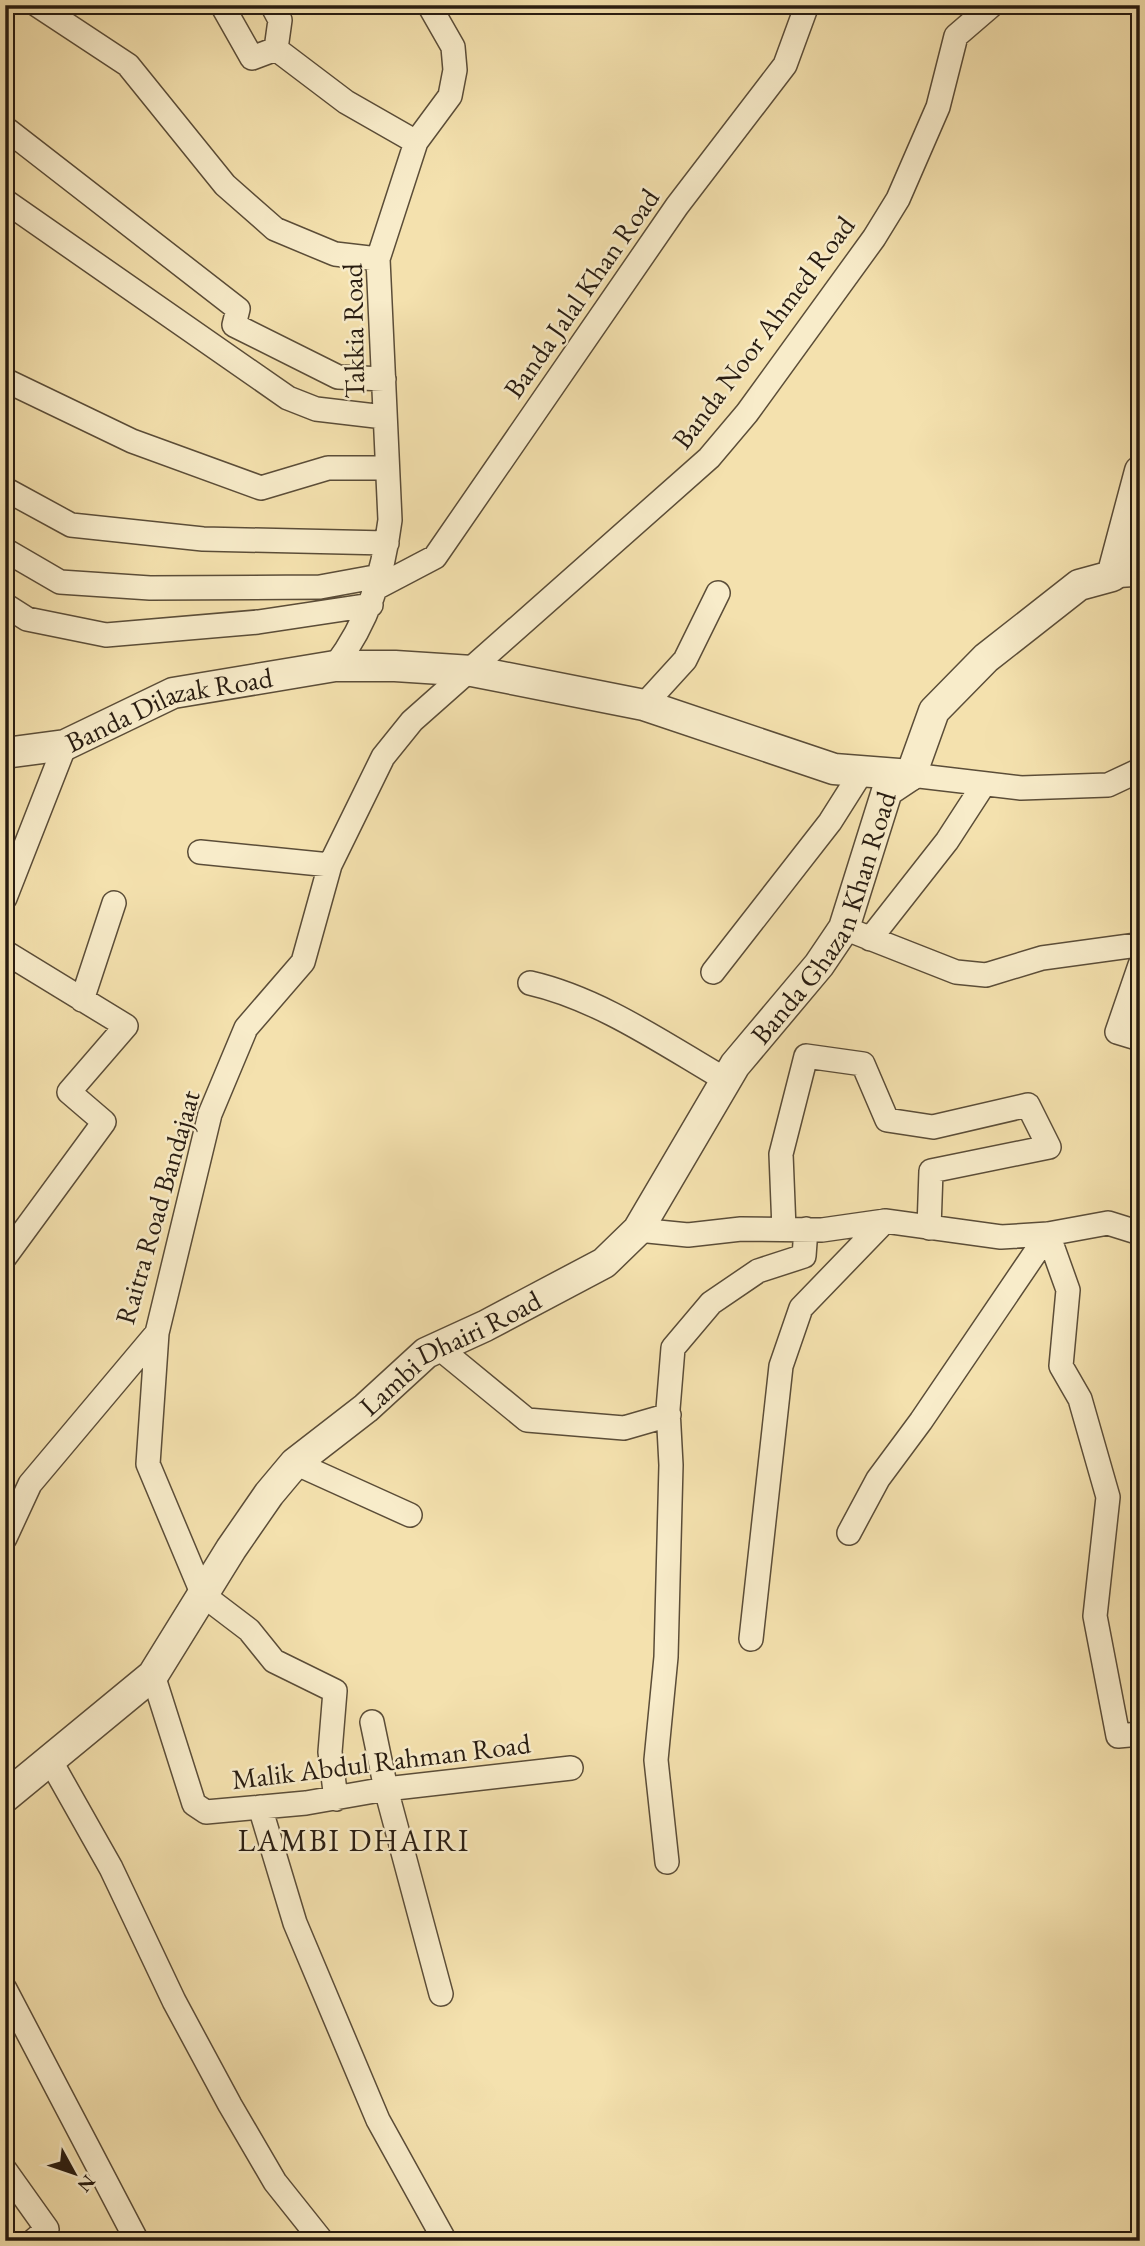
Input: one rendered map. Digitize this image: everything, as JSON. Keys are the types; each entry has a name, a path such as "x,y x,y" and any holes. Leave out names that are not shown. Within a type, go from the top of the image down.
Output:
{"street":[{"path":"37,5 128,65 225,185 275,229 335,254 378,260"},
{"path":"222,5 252,58 276,49"},
{"path":"272,5 280,20 276,49"},
{"name":"Takkia Road","path":"335,666 359,632 376,590 390,520 385,468 378,260 416,142 450,96 455,70 453,47 429,5"},
{"name":"Banda Jalal Khan Road","path":"376,590 435,557 677,206 785,65 807,5"},
{"name":"Banda Noor Ahmed Road","path":"472,671 709,458 747,413 874,238 898,199 938,107 956,36 992,5"},
{"path":"276,49 346,103 416,142"},
{"path":"5,128 238,309 234,325 338,377 384,379"},
{"path":"5,201 288,398 316,409 384,416"},
{"path":"5,380 132,441 261,488 328,468 385,468"},
{"name":"Banda Ghazan Khan Road","path":"638,1230 726,1080 771,1019 819,965 857,934 887,791 911,775 934,711 986,658 1079,585 1126,575 1139,479"},
{"path":"5,489 71,525 203,539 387,543"},
{"path":"5,550 60,582 150,588 320,587 376,590"},
{"path":"5,605 27,620 106,635 258,622 376,590"},
{"path":"644,705 685,660 718,593"},
{"name":"Banda Dilazak Road","path":"5,753 65,745 173,693 335,666 395,666 472,671 644,705 834,769 911,775"},
{"name":"Raitra Road Bandajaat","path":"5,1538 30,1485 157,1333 210,1114 246,1028 303,962 330,865 383,757 412,721 472,671"},
{"path":"5,898 65,745"},
{"path":"911,775 1021,788 1108,785 1140,770"},
{"path":"713,972 830,822 861,773"},
{"path":"984,784 947,841 857,934 956,972 986,975 1042,958 1139,953 1116,1032 1140,1039"},
{"path":"200,852 330,865"},
{"path":"82,1000 114,903"},
{"path":"5,953 126,1026 69,1092 104,1122 5,1256"},
{"path":"530,983 550,988 619,1018 726,1080"},
{"path":"667,1862 656,1760 666,1657 669,1415 673,1348 711,1303 758,1271 804,1256 795,1229 781,1154 806,1056 863,1064 887,1121 933,1127 1028,1105 1049,1147 931,1171 929,1228"},
{"path":"638,1230 688,1235 822,1230 885,1221 1001,1237 1048,1234 1108,1223 1140,1233"},
{"path":"751,1639 781,1366 801,1308 885,1221"},
{"name":"Lambi Dhairi Road","path":"5,1797 153,1675 269,1494 295,1462 366,1408 426,1353 604,1263 638,1230"},
{"path":"849,1533 878,1479 921,1421 1048,1234"},
{"path":"1048,1234 1068,1290 1061,1366 1080,1399 1108,1497 1095,1616 1118,1736 1140,1734"},
{"path":"157,1333 148,1464 203,1595 249,1630 274,1661 335,1691 330,1752 336,1799"},
{"path":"438,1347 527,1420 624,1428 669,1415"},
{"path":"295,1462 410,1515"},
{"name":"Malik Abdul Rahman Road","path":"153,1675 194,1804 198,1810 206,1812 336,1799 386,1789 571,1768"},
{"path":"372,1722 386,1789 440,1994"},
{"path":"50,1760 111,1868 174,2001 230,2105 275,2182 322,2241"},
{"path":"260,1807 295,1923 378,2120 445,2241"},
{"path":"5,1989 137,2241"},
{"path":"5,2170 47,2229 33,2241"}],"district":[{"name":"LAMBI DHAIRI","path":"354,1840"}]}
